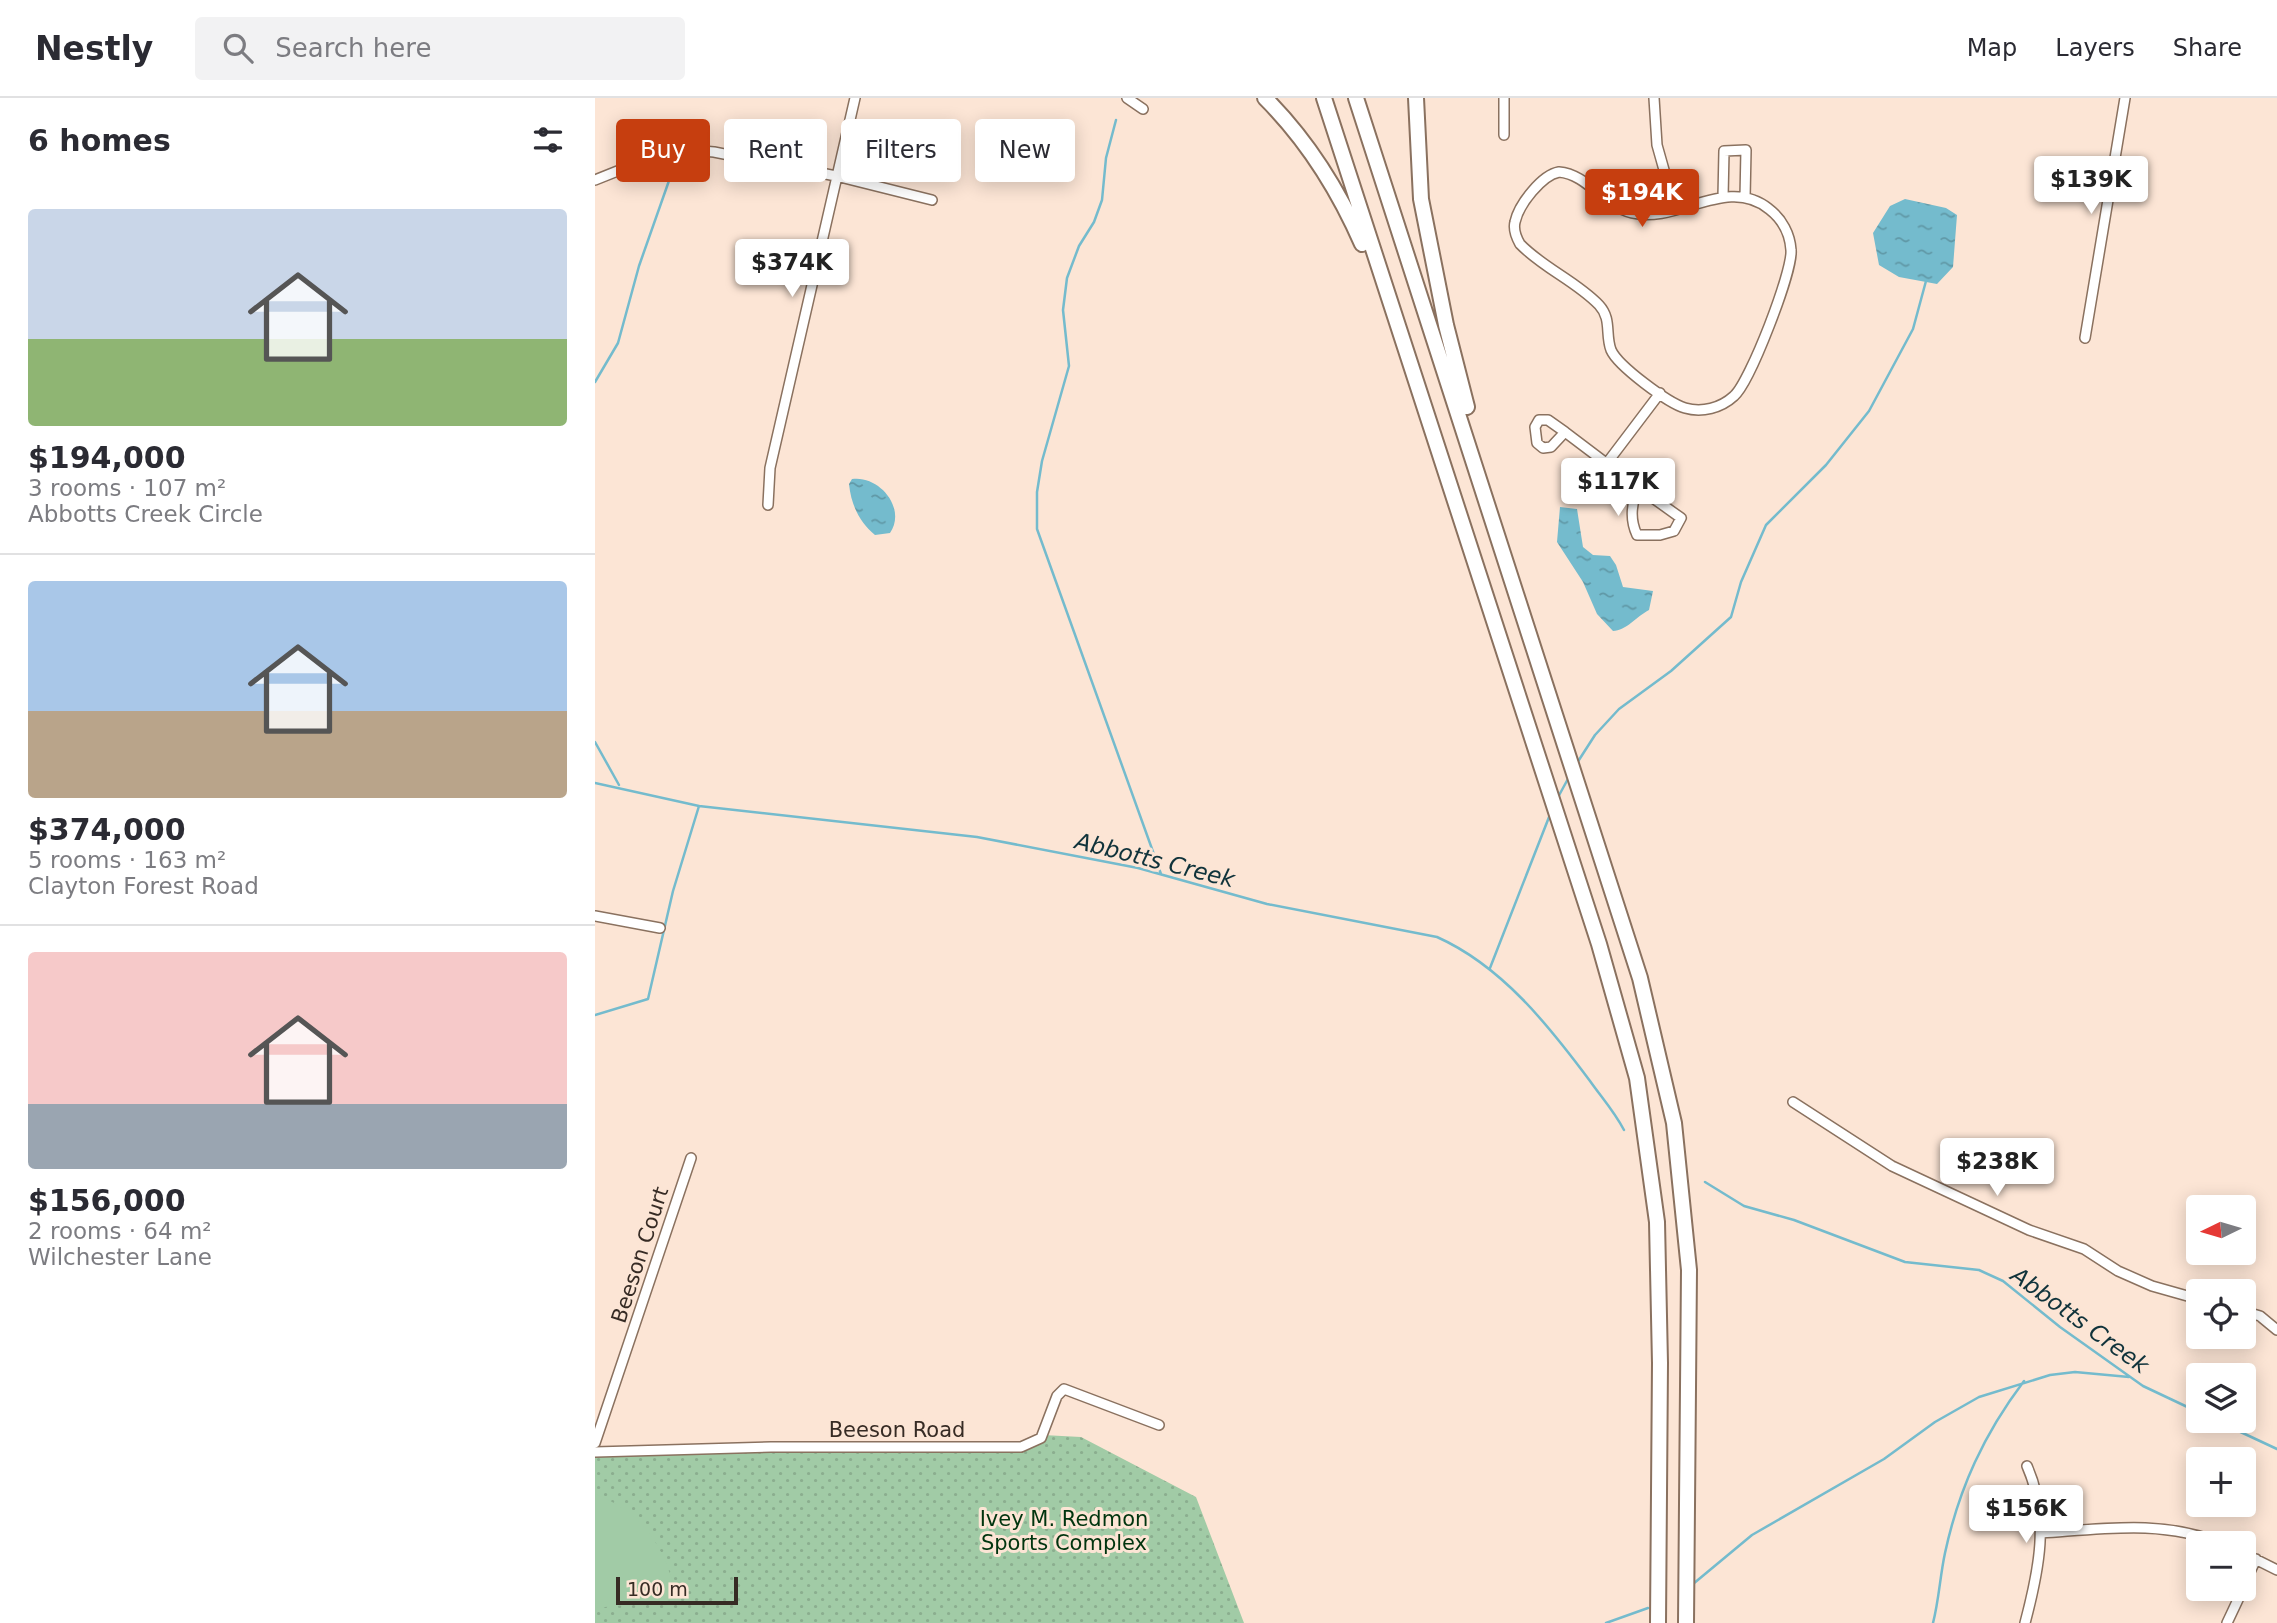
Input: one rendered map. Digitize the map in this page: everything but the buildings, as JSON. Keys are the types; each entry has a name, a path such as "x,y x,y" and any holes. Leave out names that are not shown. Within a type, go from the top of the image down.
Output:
{"highway":[{"path":"1265,98 1292,125 1342,197 1377,277 1411,370"},
{"path":"1324,98 1599,944 1637,1078 1657,1222 1660,1363 1658,1623"},
{"path":"1356,98 1499,534 1640,978 1674,1123 1689,1270 1686,1623"},
{"path":"1416,98 1421,198 1446,325 1499,534"}],"street":[{"path":"768,505 769,468 855,98"},
{"path":"1127,98 1143,108"},
{"path":"1504,98 1504,135"},
{"path":"1654,98 1657,145 1675,209"},
{"path":"2085,338 2125,98"},
{"path":"595,180 645,160 691,150 835,176 932,200"},
{"path":"1723,197 1724,150 1746,150 1745,198"},
{"path":"1559,172 1571,174 1611,204 1632,213 1655,214 1675,209 1723,197 1745,198 1762,204 1778,217 1791,249 1789,272 1746,380 1733,397 1704,410 1683,408 1616,359 1610,347 1608,320 1602,308 1522,247 1514,229 1519,212 1544,178 1559,172"},
{"path":"1607,463 1660,393"},
{"path":"1565,432 1681,518 1674,531 1660,536 1637,535 1632,514 1634,498 1639,488"},
{"path":"595,916 660,928"},
{"path":"1793,1102 1892,1166 2029,1230 2084,1249 2118,1271 2152,1286 2186,1296"},
{"name":"Beeson Court","path":"595,1443 691,1158"},
{"path":"2256,1315 2277,1330"},
{"name":"Beeson Road","path":"595,1452 771,1447 1021,1447 1041,1438 1057,1396 1064,1389 1159,1425"},
{"path":"2025,1623 2037,1575 2042,1533 2040,1506 2028,1466"},
{"path":"2042,1533 2143,1527 2186,1534"},
{"path":"2256,1559 2277,1570"},
{"path":"2227,1623 2237,1601"}],"green space":[{"name":"Ivey M. Redmon Sports Complex","path":"1043,1435 1081,1437 1196,1497 1244,1623 595,1623 595,1452 1021,1447"},
{"path":"595,1494 627,1512 651,1535 667,1564 677,1600 595,1608"}],"water":[{"path":"1905,199 1946,208 1957,215 1953,267 1937,284 1899,277 1879,265 1873,233 1890,206"},
{"path":"852,479 872,482 887,495 895,513 890,533 875,535 860,518 850,491 849,484"},
{"path":"1560,507 1577,509 1583,547 1593,555 1610,556 1623,587 1653,591 1649,610 1622,629 1613,631 1597,614 1583,582 1557,542"}],"waterway":[{"path":"1116,120 1106,158 1102,200 1094,222 1079,246 1067,278 1063,310 1069,366 1042,461 1037,492 1037,529 1161,874"},
{"path":"595,382 618,343 639,266 669,182"},
{"path":"1577,763 1595,735 1619,709 1671,671 1731,617 1741,582 1766,525 1826,465 1869,411 1913,329 1926,281"},
{"path":"595,742 619,785"},
{"path":"1557,799 1569,777"},
{"name":"Abbotts Creek","path":"595,783 699,806 977,837 1138,868 1267,904 1437,937 1483,964 1523,999 1574,1060 1624,1130"},
{"path":"595,1015 648,999 673,891 699,806"},
{"path":"1490,968 1551,812"},
{"name":"Abbotts Creek","path":"1705,1182 1744,1206 1794,1220 1905,1262 1979,1270 2003,1281 2060,1327 2143,1386 2186,1406"},
{"path":"1693,1584 1752,1535 1884,1459 1935,1422 1979,1397 2050,1375 2075,1372 2129,1377"},
{"path":"1933,1623 1945,1553 1966,1484 1985,1442 2024,1381"},
{"name":"Abbotts Creek","path":"2243,1433 2277,1449"},
{"path":"1606,1623 1648,1608"}]}
